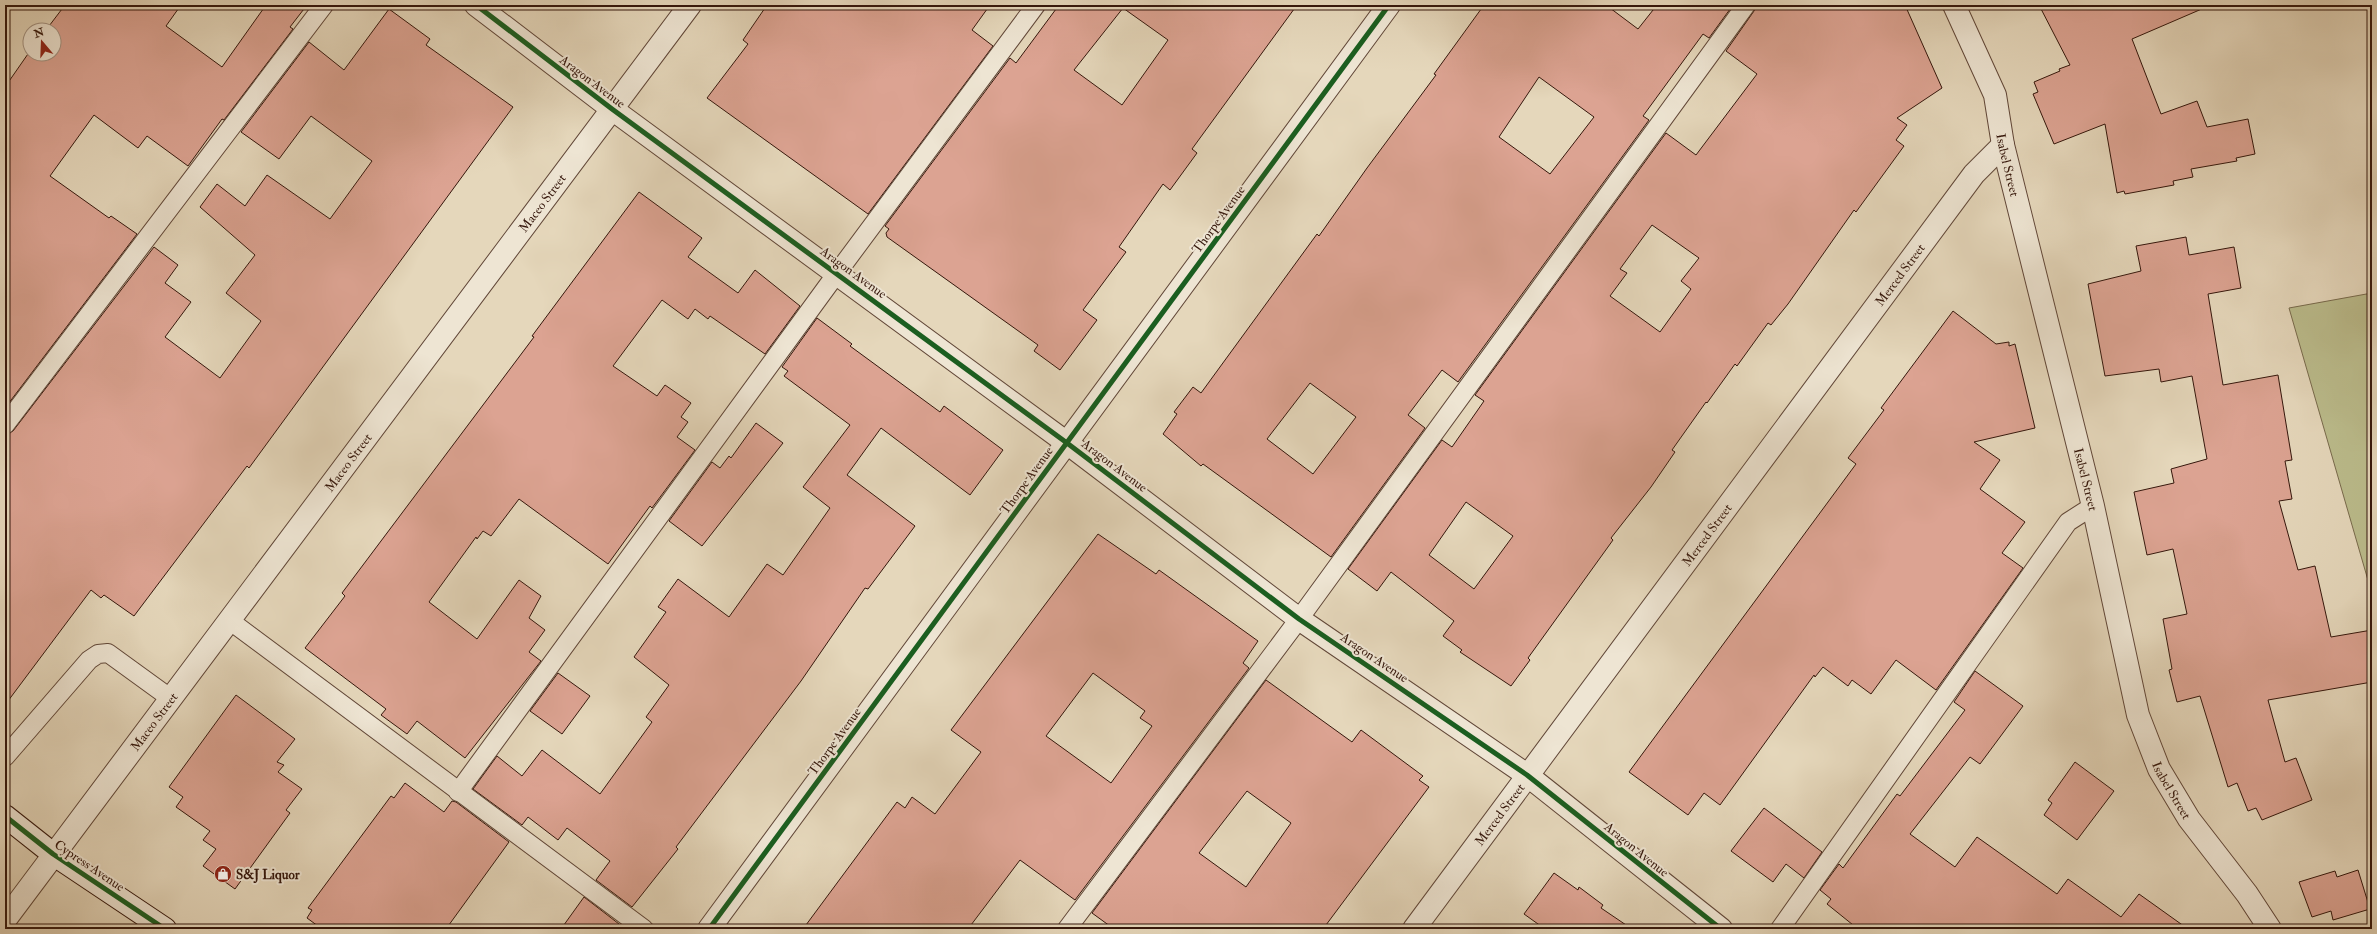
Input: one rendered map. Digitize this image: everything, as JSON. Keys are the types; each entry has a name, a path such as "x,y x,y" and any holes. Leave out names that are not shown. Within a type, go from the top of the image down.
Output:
{"street":[{"name":"Aragon Avenue","path":"476,5 612,109 1067,443 1299,619 1527,775 1720,929"},
{"name":"Maceo Street","path":"5,920 690,5"},
{"name":"Thorpe Avenue","path":"709,929 1389,5"},
{"name":"Isabel Street","path":"1954,5 1995,95 2003,145 2093,506 2138,716 2159,769 2189,819 2247,894 2270,929"},
{"name":"Merced Street","path":"1414,929 1974,174 2003,145"},
{"name":"Cypress Avenue","path":"5,816 54,854 165,929"}],"lane":[{"path":"5,425 324,5"},
{"path":"458,792 837,273 1036,5"},
{"path":"1068,929 1299,619 1746,5"},
{"path":"1780,929 2068,522 2093,506"},
{"path":"229,620 644,929"},
{"path":"5,757 89,660 98,654 108,654 170,698"}],"green space":[{"path":"2372,293 2372,594 2289,308"}],"building":[{"path":"65,5 181,5 166,26 222,67 266,5 307,5 290,27 293,29 224,120 222,119 188,166 147,136 138,148 94,115 50,176 109,218 111,216 137,234 5,408 5,87 22,62 62,62 62,22 52,22"},
{"path":"767,5 990,5 972,30 993,46 868,214 707,98 748,44 743,40"},
{"path":"1059,5 1297,5 1192,149 1197,153 1170,190 1163,184 1119,247 1126,252 1083,310 1097,320 1060,370 1034,351 1038,345 887,237 886,233 889,229 885,226 1010,58 1016,63","holes":["1123,8 1168,40 1122,105 1074,70"]},
{"path":"1484,5 1606,5 1638,29 1657,5 1733,5 1709,38 1703,34 1643,116 1649,120 1458,382 1442,370 1408,415 1425,428 1331,557 1203,464 1201,466 1163,434 1177,414 1174,412 1193,387 1201,393 1317,234 1319,236 1436,75 1434,74","holes":["1539,77 1594,117 1550,174 1499,137","1310,383 1356,417 1313,474 1267,439"]},
{"path":"1756,5 1905,5 1942,88 1897,118 1907,125 1896,140 1904,146 1856,212 1854,210 1788,304 1771,325 1768,323 1737,366 1735,364 1707,403 1706,402 1672,450 1675,452 1651,487 1611,538 1613,540 1528,658 1530,660 1511,686 1460,652 1462,650 1443,636 1454,621 1391,572 1377,591 1348,569 1442,440 1452,447 1484,401 1475,395 1666,133 1696,155 1757,74 1726,51 1754,11","holes":["1652,225 1699,258 1681,281 1691,289 1660,332 1610,296 1627,273 1620,269","1466,502 1513,536 1474,589 1429,555"]},
{"path":"2039,5 2211,5 2132,39 2161,114 2197,101 2207,127 2248,119 2255,154 2236,158 2237,161 2191,169 2193,177 2173,181 2174,185 2125,194 2124,191 2117,193 2105,124 2054,144 2033,94 2038,92 2034,82 2070,65"},
{"path":"389,9 430,39 426,45 513,107 249,468 247,466 134,616 104,595 101,598 91,590 5,705 5,435 13,431 154,247 178,265 165,283 191,302 165,337 220,378 261,321 226,293 255,255 200,207 217,184 245,206 267,175 330,219 372,161 311,116 279,159 241,132 309,42 344,70"},
{"path":"639,192 702,238 688,257 738,293 755,270 800,306 765,354 710,316 708,319 695,309 688,319 662,300 613,366 657,396 665,385 691,403 681,417 688,422 677,437 695,450 652,508 650,506 608,564 519,499 491,536 483,531 477,539 476,537 429,602 477,639 519,580 541,596 529,618 545,630 529,652 541,661 465,758 417,721 407,734 381,715 386,709 305,648 345,596 342,593 534,337 532,336"},
{"path":"2186,237 2189,255 2234,247 2241,288 2208,294 2223,385 2278,375 2292,460 2285,461 2292,499 2279,501 2298,570 2315,566 2331,637 2372,630 2372,682 2268,700 2285,762 2296,758 2312,800 2262,820 2256,808 2248,811 2237,783 2228,787 2200,696 2177,702 2169,670 2172,669 2163,619 2187,614 2173,549 2147,555 2134,492 2174,483 2171,469 2207,459 2192,376 2161,382 2159,369 2105,376 2088,284 2141,271 2136,246"},
{"path":"1953,311 1996,344 2009,342 2009,346 2015,344 2035,428 1974,442 2000,460 1980,489 2025,522 2002,553 2023,568 1936,690 1896,660 1871,694 1852,680 1848,686 1823,667 1815,677 1814,675 1720,805 1704,793 1688,815 1629,772 1856,464 1848,458 1884,410 1881,408"},
{"path":"817,318 852,344 850,346 940,412 944,406 1003,450 970,495 881,428 847,475 915,526 868,589 865,588 801,681 676,847 678,849 632,907 596,880 610,861 567,828 558,840 528,817 522,825 473,789 497,756 522,776 542,750 600,794 652,722 646,717 669,685 634,657 666,612 658,607 678,579 729,617 767,564 783,575 830,508 803,487 850,425 784,376 788,371 782,367"},
{"path":"756,423 783,443 702,546 669,521 712,462 720,468 729,456 731,458"},
{"path":"1098,534 1156,574 1159,570 1258,641 1243,663 1249,668 1075,900 1020,860 968,929 803,929 897,802 905,808 912,797 935,814 981,752 951,730","holes":["1093,673 1145,711 1140,718 1152,726 1111,783 1046,736"]},
{"path":"1975,671 2023,706 1980,764 1970,757 1910,834 1955,867 1977,837 2057,894 2068,879 2121,917 2139,894 2188,929 1858,929 1827,904 1831,899 1820,890 1839,864 1843,868 1897,794 1900,796 1965,710 1954,702"},
{"path":"558,673 590,696 562,734 530,711"},
{"path":"1266,680 1352,742 1361,730 1423,776 1419,780 1429,787 1323,929 1114,929 1092,913","holes":["1247,791 1291,823 1246,887 1199,853"]},
{"path":"236,695 295,739 277,762 284,765 278,772 302,789 286,810 290,813 235,889 203,866 216,849 203,840 210,831 176,807 183,797 169,787"},
{"path":"2075,762 2114,791 2077,840 2044,815 2052,803 2048,800"},
{"path":"405,783 444,812 452,801 456,802 509,842 446,929 322,929 307,918 312,910 308,908 391,796 394,798"},
{"path":"1764,808 1822,852 1804,878 1786,864 1773,882 1731,851"},
{"path":"2358,870 2370,909 2333,920 2331,911 2312,917 2299,882 2335,871 2337,877"},
{"path":"1554,873 1578,890 1579,887 1603,905 1601,908 1632,929 1545,929 1524,914"},
{"path":"584,897 619,924 615,929 561,929"}],"cycle path":[{"path":"476,5 612,109 1067,443 1299,619 1527,775 1721,929"},
{"path":"709,929 1389,5"},
{"path":"5,816 53,854 165,929"}],"place":[{"name":"S&J Liquor","path":"223,874"}]}
